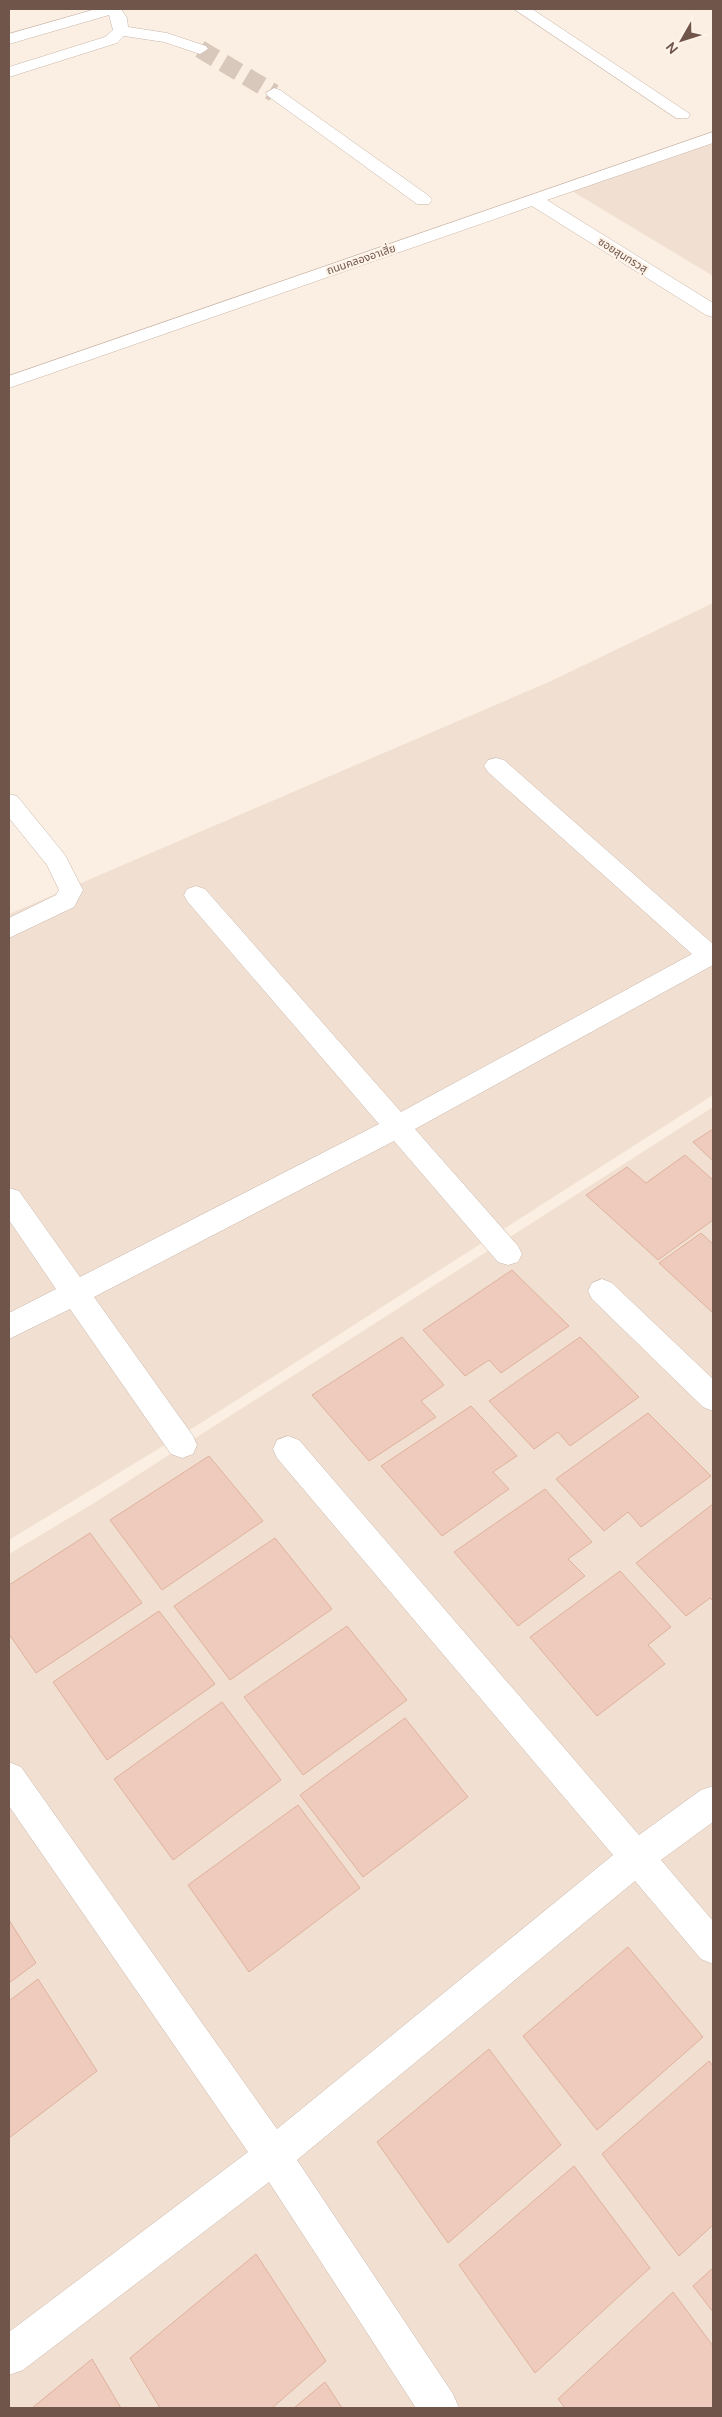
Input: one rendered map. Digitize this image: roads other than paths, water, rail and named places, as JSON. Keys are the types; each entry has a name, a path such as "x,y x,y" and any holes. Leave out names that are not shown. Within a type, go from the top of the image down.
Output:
{"street":[{"path":"9,38 112,9 119,18 121,31"},
{"path":"522,9 682,114"},
{"path":"121,31 167,38 200,49"},
{"path":"9,72 111,40 121,31"},
{"path":"274,93 423,200"},
{"name":"ถนนคลองอาเสี่ย","path":"9,382 713,137"},
{"name":"ซอยสุนทรวสุ","path":"533,199 713,311"},
{"path":"9,1327 398,1126 711,955 496,766"},
{"path":"9,802 57,862 71,890 65,901 9,929"},
{"path":"196,895 508,1254"},
{"path":"9,1199 182,1445"},
{"path":"602,1291 713,1398"},
{"path":"288,1449 713,1947"},
{"path":"9,1778 273,2156 439,2408"},
{"path":"9,2356 273,2156 636,1858 713,1802"}],"tunnel":[{"path":"200,49 274,93"}]}
